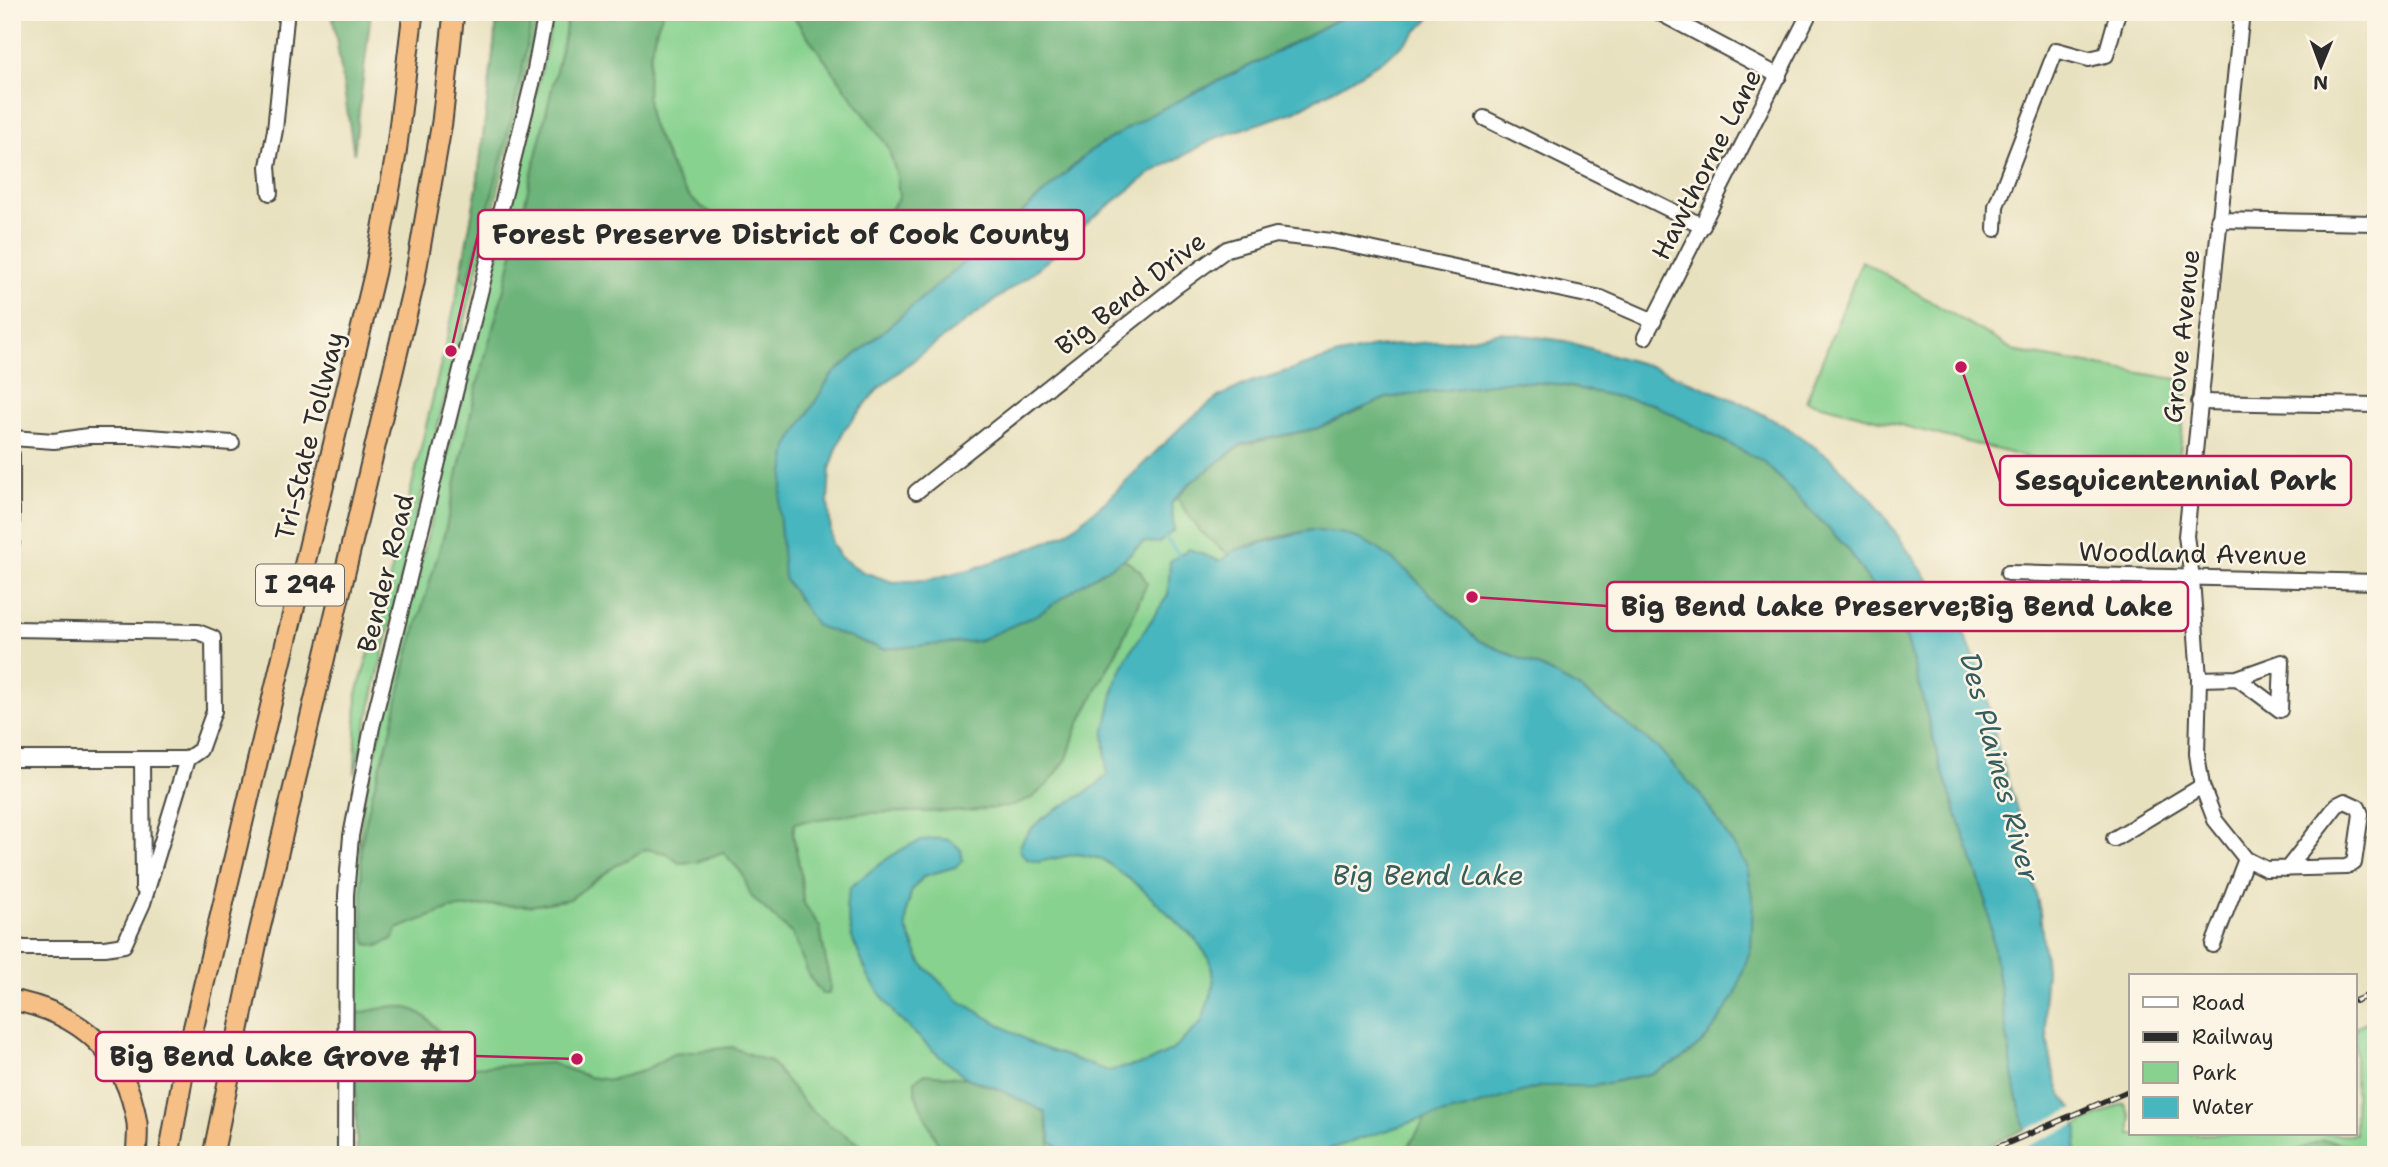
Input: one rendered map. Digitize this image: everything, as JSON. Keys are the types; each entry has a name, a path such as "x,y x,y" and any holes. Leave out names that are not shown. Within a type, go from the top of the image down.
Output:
{"highway":[{"name":"Tri-State Tollway","path":"169,1155 185,1063 375,271 396,154 414,12"},
{"name":"I 294","path":"213,1155 258,937 414,283 442,122 454,12"},
{"path":"12,1000 37,1005 64,1016 90,1035 113,1058 128,1086 137,1124 136,1155"}],"street":[{"path":"270,193 268,166 275,130 286,19 283,12"},
{"name":"Bender Road","path":"345,1155 346,895 351,836 372,727 533,80 547,12"},
{"path":"1658,12 1779,76"},
{"name":"Hawthorne Lane","path":"1645,337 1810,12"},
{"path":"1995,229 1996,206 2056,50 2089,59 2106,55 2118,12"},
{"name":"Grove Avenue","path":"2242,12 2186,536 2192,578 2199,679 2197,754 2202,786 2215,820 2246,859"},
{"path":"1484,118 1703,226"},
{"path":"2218,220 2376,223"},
{"name":"Big Bend Drive","path":"916,492 1227,249 1276,235 1332,241 1601,298 1654,321"},
{"path":"2199,402 2376,405"},
{"path":"12,439 54,442 88,436 136,436 232,443"},
{"path":"12,456 12,543"},
{"name":"Woodland Avenue","path":"2008,573 2376,582"},
{"path":"12,629 198,632 213,638 214,711 200,750 187,759 12,759"},
{"path":"2199,679 2238,678"},
{"path":"12,946 92,948 124,945 143,903 187,759"},
{"path":"142,760 143,903"},
{"path":"2114,839 2202,786"},
{"path":"2213,945 2246,859 2266,869 2287,869 2346,867 2354,863 2361,814 2358,807 2345,801 2337,804 2287,869"}],"green space":[{"path":"332,12 371,12 354,154"},
{"path":"498,12 538,12 505,162 431,454 355,774 357,694 386,594 455,305 477,187"},
{"path":"498,12 533,12 504,149 467,283 461,275 477,187"},
{"path":"554,12 1345,12 1150,115 831,376 818,626 1124,559 1173,517 1171,504 1189,484 1907,640 1940,764 1858,1155 357,1155 352,927 354,879 364,802 518,174"},
{"path":"568,12 663,12 654,36 647,92 653,128 673,172 688,195 704,209 748,230 769,236 885,217 899,198 897,176 888,147 790,12 1345,12 1340,18 1263,59 1150,115 1090,151 831,376 784,578 818,626 882,649 1088,580 1124,559 1140,571 1147,583 1122,641 1076,730 1067,759 1048,784 1032,798 1011,806 970,811 860,813 795,823 793,834 803,902 820,927 830,984 829,994 822,994 809,976 793,935 751,896 742,873 723,852 697,862 679,863 666,853 646,849 618,864 570,899 530,906 493,905 450,909 397,929 393,939 378,946 367,944 363,931 361,844 372,794 391,731 408,654 445,531 477,386 508,274"},
{"path":"1862,261 2017,352 2188,381 2175,495 1806,401"},
{"path":"1513,381 1556,384 1653,404 1764,462 1848,549 1907,640 1940,764 1986,900 2015,1086 2025,1129 1968,1155 1399,1155 1410,1144 1426,1118 1542,1086 1594,1086 1653,1073 1682,1059 1708,1037 1660,750 1582,690 1542,668 1477,640 1408,572 1311,530 1271,539 1236,550 1229,555 1200,531 1177,498 1189,484 1242,445 1318,428 1386,398"},
{"path":"393,1006 423,1015 472,1067 551,1063 589,1077 610,1080 643,1071 673,1054 732,1047 770,1061 806,1105 827,1123 876,1155 357,1155 353,1014"},
{"path":"2376,1018 2376,1155 2075,1155 2077,1125 2124,1103 2129,1114 2129,1136 2356,1136 2356,1027"},
{"path":"924,1074 967,1078 996,1088 1045,1112 1052,1155 943,1155 915,1094 915,1080"},
{"path":"2376,1113 2376,1155 2368,1155 2364,1124"},
{"path":"2322,1140 2345,1144 2355,1155 2285,1155"}],"water":[{"name":"Des Plaines River","path":"1345,12 1436,12 1382,61 1342,85 1293,112 1216,138 1151,173 1080,228 1031,274 879,388 843,431 830,469 828,500 832,543 840,557 863,572 893,582 926,580 973,569 1024,551 1065,534 1105,502 1184,424 1218,397 1248,383 1335,356 1375,347 1467,339 1501,332 1565,341 1659,369 1744,404 1788,428 1830,458 1873,500 1965,636 1982,676 1999,752 2019,816 2040,912 2046,970 2044,995 2048,1043 2061,1094 2073,1109 2078,1130 2075,1155 2021,1155 2025,1129 2015,1086 1986,900 1940,764 1907,640 1848,549 1764,462 1653,404 1556,384 1513,381 1386,398 1318,428 1242,444 1189,484 1171,503 1174,530 1159,543 1143,542 1124,559 1041,613 978,641 882,649 817,626 784,578 779,509 788,446 831,376 1090,151 1150,115 1263,59 1340,18"},
{"name":"Big Bend Lake","path":"1311,530 1345,534 1380,550 1408,572 1477,640 1542,668 1582,690 1660,750 1702,797 1747,866 1753,903 1751,947 1735,996 1708,1037 1682,1059 1653,1073 1594,1086 1542,1086 1415,1121 1311,1155 1068,1155 1051,1142 1045,1112 996,1088 967,1078 896,1016 869,978 852,938 846,906 850,887 909,846 935,838 950,841 961,850 963,861 955,867 924,876 912,890 906,927 921,963 958,1000 1035,1045 1108,1071 1146,1063 1171,1051 1201,1023 1214,985 1210,960 1196,940 1141,888 1102,859 1077,854 1038,862 1027,859 1019,850 1034,826 1107,775 1104,734 1116,681 1127,657 1168,595 1170,561 1189,549 1220,561 1236,550"}],"pier":[{"path":"2077,1107 2080,1123 2018,1150 2021,1132"}],"waterway":[{"path":"1163,535 1179,555"}],"railway":[{"path":"2356,1001 2376,992"},
{"path":"1980,1155 2129,1091"}],"place":[{"name":"Forest Preserve District of Cook County","path":"451,351"},
{"name":"Sesquicentennial Park","path":"1961,367"},
{"name":"Big Bend Lake Preserve;Big Bend Lake","path":"1472,597"},
{"name":"Big Bend Lake Grove #1","path":"577,1059"}]}
